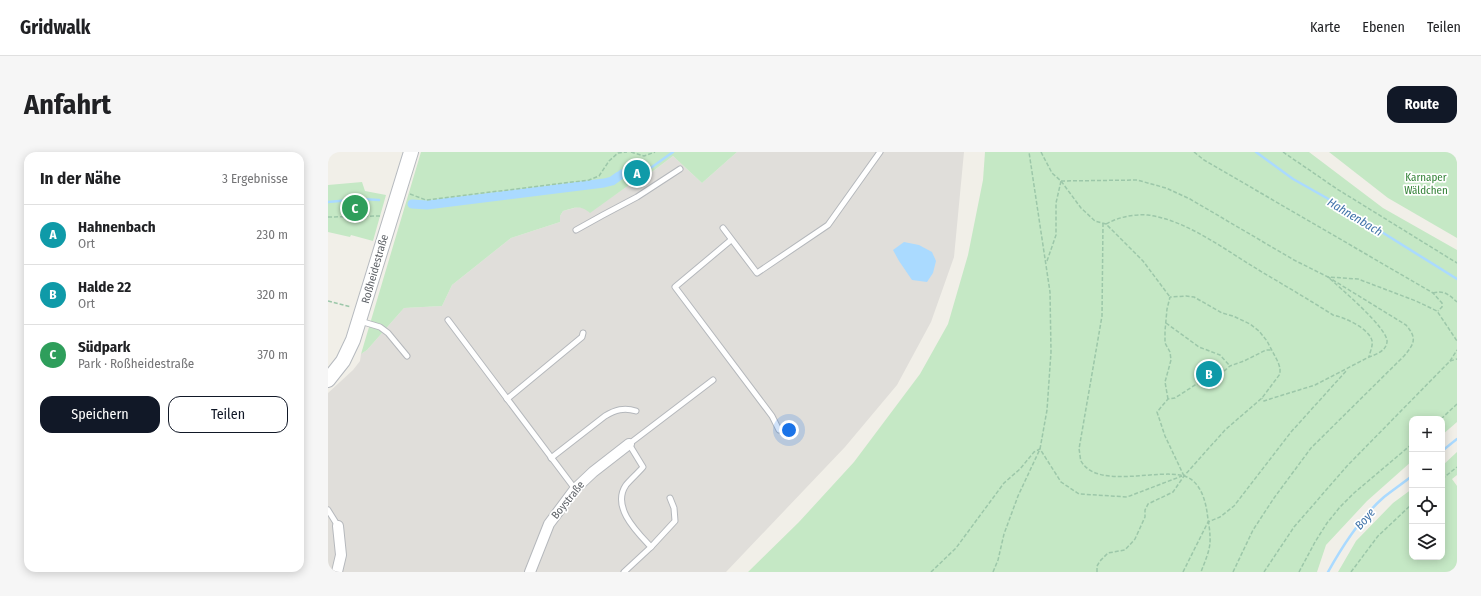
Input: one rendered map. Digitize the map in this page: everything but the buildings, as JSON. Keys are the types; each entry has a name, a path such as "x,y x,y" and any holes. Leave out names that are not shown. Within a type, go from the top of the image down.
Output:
{"street":[{"name":"Roßheidestraße","path":"328,380 343,361 353,340 411,152"},
{"name":"Boystraße","path":"530,572 549,524 575,489 593,472 629,444"},
{"path":"337,572 341,555 338,526"}],"lane":[{"path":"722,228 757,273 828,225 880,152"},
{"path":"576,230 602,214 637,197 680,169"},
{"path":"731,240 675,287 772,416 779,430"},
{"path":"361,316 388,333 406,356"},
{"path":"448,320 575,489"},
{"path":"507,398 582,337 583,333"},
{"path":"651,546 635,530 624,510 622,496 625,486 643,467 629,444 713,380"},
{"path":"552,458 613,411 622,409 636,411"},
{"path":"624,572 675,521 674,508 670,498"},
{"path":"328,510 338,526"}],"path":[{"path":"414,195 426,200 589,180 599,176 609,161 618,153 627,152"},
{"path":"631,152 644,156 655,152"},
{"path":"993,572 998,560 1004,534 1018,496 1040,449 1048,410 1052,352 1050,292 1029,152"},
{"path":"1041,152 1052,173 1081,208 1095,221 1106,224 1143,262 1170,297"},
{"path":"1194,152 1204,160 1433,293 1442,303 1442,307 1437,311"},
{"path":"1283,152 1337,189 1457,263"},
{"path":"1061,182 1137,180 1166,188 1190,199 1294,260 1328,277 1406,325 1413,333 1414,341 1410,349 1382,379 1311,448 1274,498 1253,530 1232,572"},
{"path":"1046,263 1056,235 1056,203 1061,182"},
{"path":"1106,224 1127,216 1146,215 1176,222 1333,315 1352,322 1370,336 1372,342 1369,357"},
{"path":"328,217 382,216"},
{"path":"1103,223 1102,316 1079,449 1081,460 1085,466 1099,474 1116,477 1157,474 1184,476 1194,482 1202,492 1206,505 1210,536 1210,546 1201,572"},
{"path":"1328,277 1358,279 1416,301 1437,311 1457,341"},
{"path":"1262,398 1264,400 1270,399 1315,386 1369,357 1378,354 1385,348 1388,342 1378,324 1328,277"},
{"path":"1433,293 1440,291 1444,292 1457,302"},
{"path":"1168,399 1165,382 1171,360 1170,352 1165,343 1167,309 1170,297"},
{"path":"1096,572 1100,561 1108,553 1125,550 1134,539 1145,517 1145,510 1148,504 1173,492 1184,476 1225,430 1262,398 1280,374 1280,368 1272,350 1259,331 1250,324 1233,316 1222,313 1194,297 1170,297"},
{"path":"328,301 361,316"},
{"path":"1166,323 1199,347 1220,355 1230,366"},
{"path":"1184,476 1170,447 1157,412 1168,399 1175,398 1195,385 1217,377 1230,366 1266,350 1272,350"},
{"path":"1264,572 1294,527 1313,505 1347,466 1450,360 1457,350"},
{"path":"1450,360 1457,360"},
{"path":"1183,572 1208,522 1220,517 1234,506 1291,432 1348,369"},
{"path":"1444,416 1457,404"},
{"path":"1299,572 1315,542 1340,506 1409,447"},
{"path":"1040,449 1061,482 1079,494 1127,496 1184,476"},
{"path":"930,572 956,548 1004,483 1020,469 1034,452 1040,449"},
{"path":"1445,477 1457,467"},
{"path":"1351,572 1378,536 1409,507"}],"shaded area":[{"path":"737,152 964,152 954,257 931,322 897,385 845,447 726,572 328,572 328,393 353,370 360,361 361,354 367,350 404,308 442,306 452,285 511,238 560,222 560,216 563,211 578,207 585,208 590,212 629,185 637,183 673,156 702,183"}],"green space":[{"path":"421,152 737,152 702,183 673,156 637,183 629,185 590,213 583,208 574,208 563,211 560,216 560,222 511,238 452,285 442,306 404,308 367,350 361,354"},
{"path":"985,152 1309,152 1383,208 1457,250 1457,422 1445,432 1445,416 1409,416 1409,464 1367,501 1326,545 1317,572 748,572 799,522 854,462 920,374 948,324 968,255 983,180"},
{"name":"Karnaper Wäldchen","path":"1329,152 1457,152 1457,238 1388,198"},
{"path":"362,182 365,191 386,195 373,241 351,235 350,237 328,232 328,185"},
{"path":"1457,452 1457,475 1452,479 1457,486 1457,572 1338,572 1356,541 1393,503 1409,491 1409,560 1445,560 1445,463"}],"water":[{"path":"904,242 919,245 932,252 936,261 933,273 927,282 912,280 899,261 893,250"}],"waterway":[{"name":"Hahnenbach","path":"644,171 673,152"},
{"name":"Hahnenbach","path":"1256,152 1293,179 1332,201 1457,279"},
{"name":"Hahnenbach","path":"622,174 635,173"},
{"name":"Hahnenbach","path":"412,204 427,205 604,183 612,181 619,176"},
{"name":"Hahnenbach","path":"328,202 362,199 379,200"},
{"name":"Boye","path":"1445,449 1457,439"},
{"name":"Boye","path":"1328,572 1360,522 1384,497 1409,478"}],"place":[{"name":"Hahnenbach","path":"637,173"},
{"name":"Südpark","path":"355,208"},
{"name":"Halde 22","path":"1209,374"}]}
